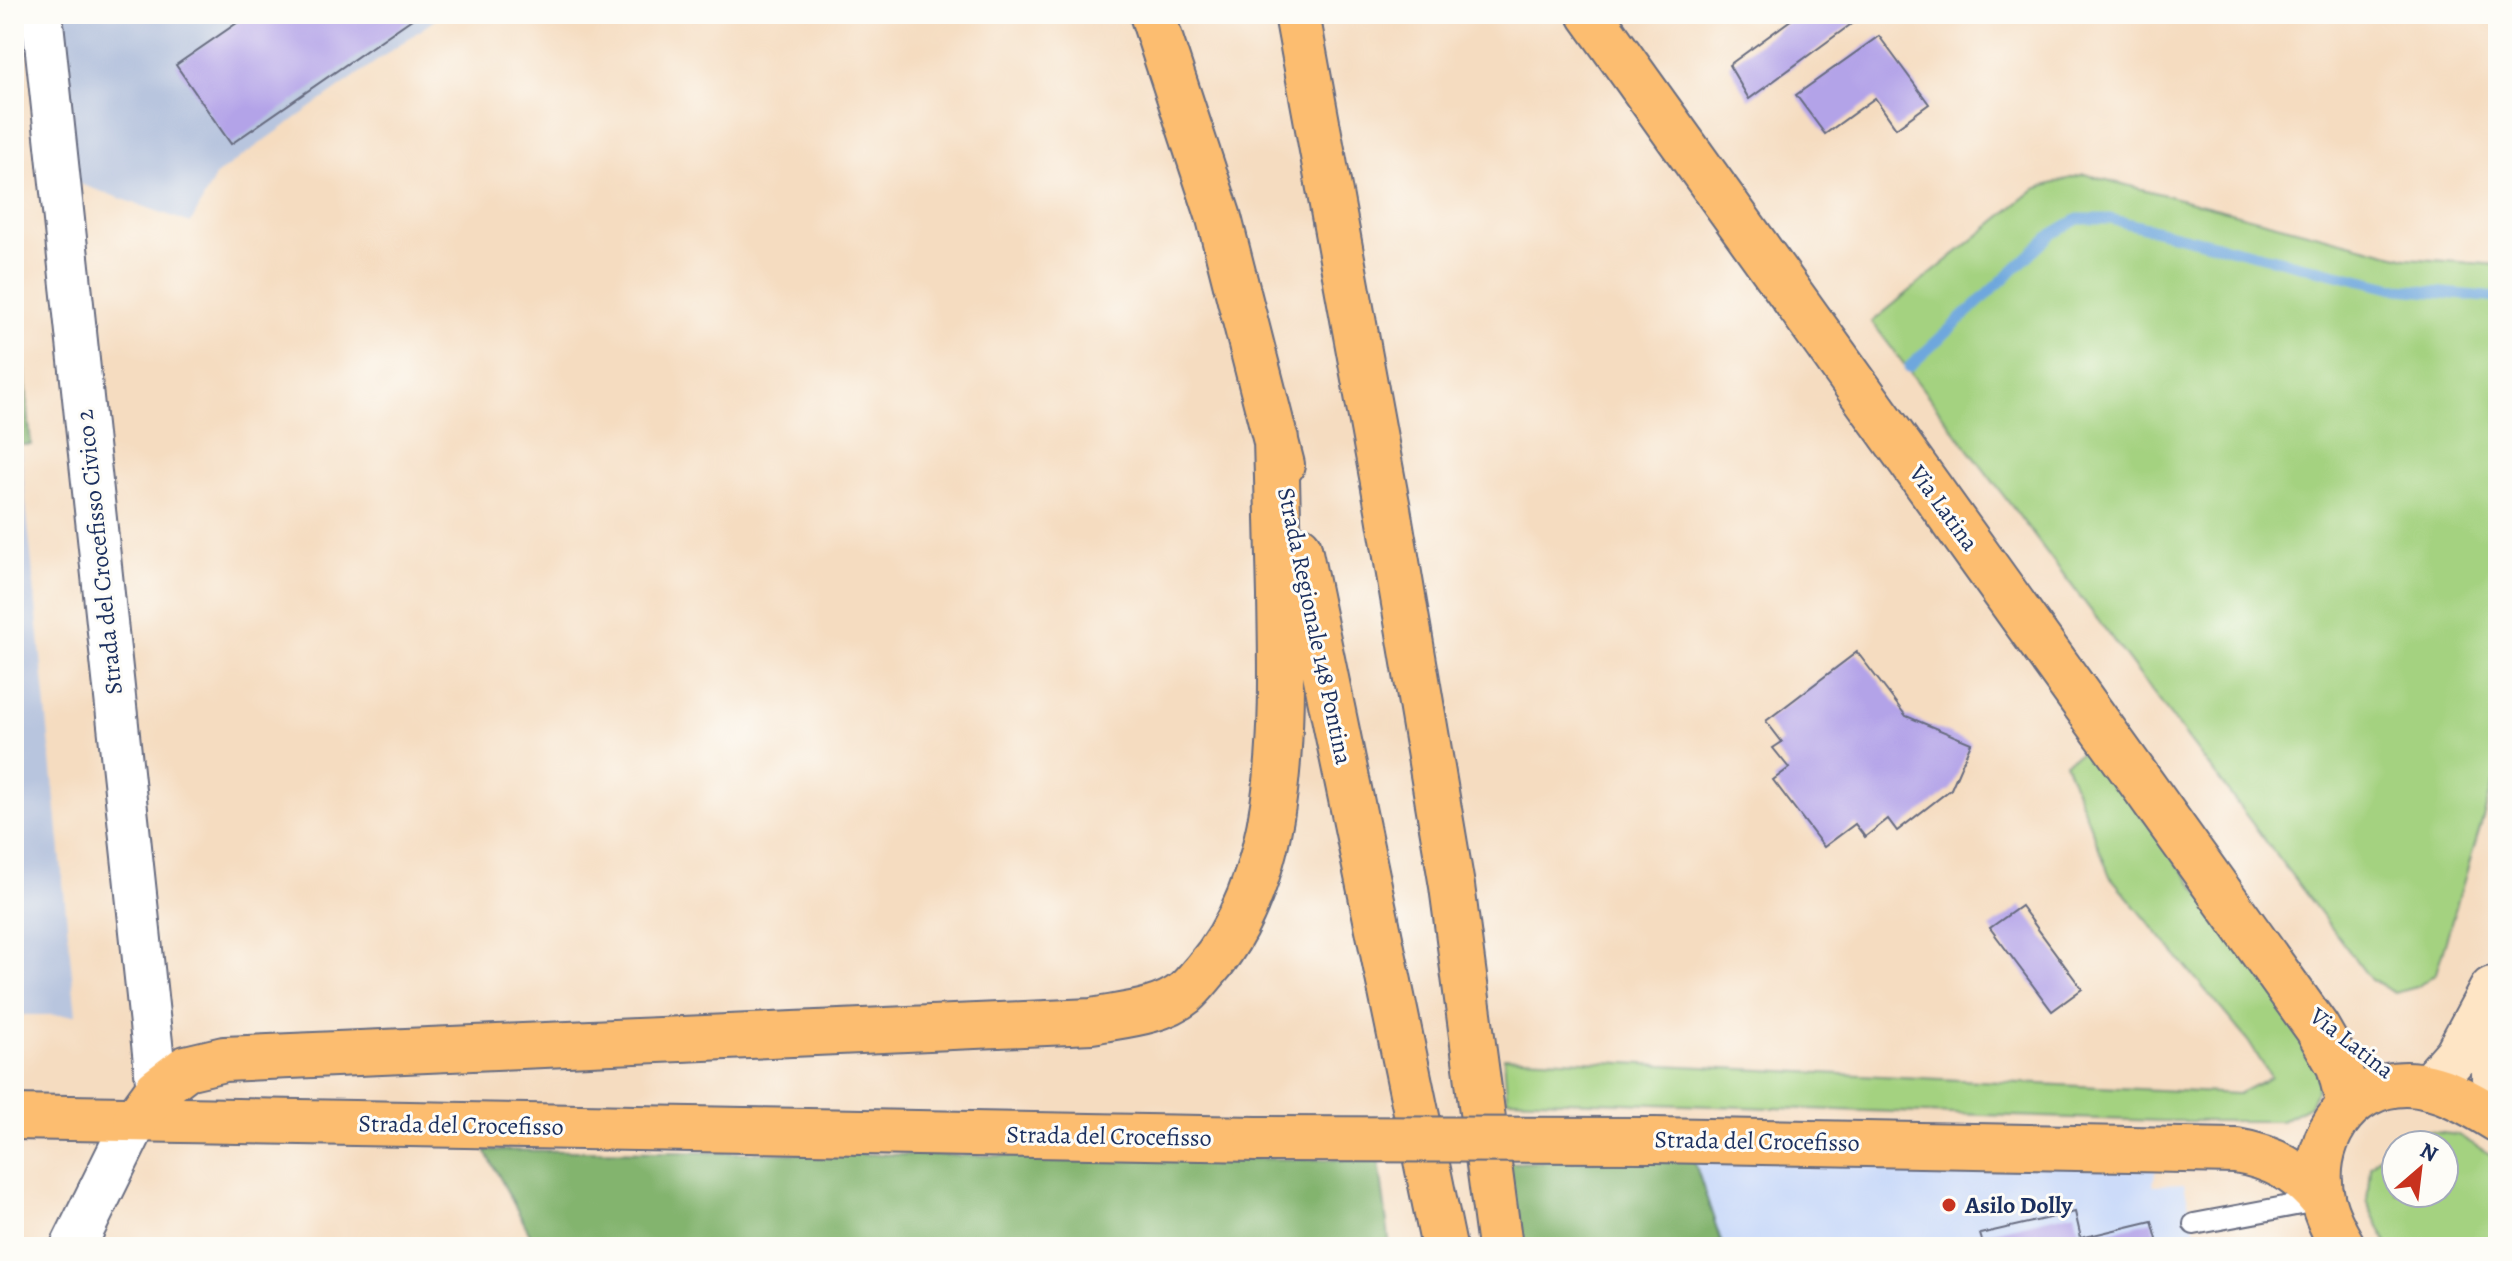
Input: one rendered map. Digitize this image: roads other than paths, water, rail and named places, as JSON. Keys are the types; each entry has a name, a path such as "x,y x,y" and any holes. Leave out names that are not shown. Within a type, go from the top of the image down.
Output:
{"main road":[{"name":"Strada Regionale 148 Pontina","path":"1152,14 1219,218 1276,439 1444,1247"},
{"path":"1297,14 1388,509 1452,886 1500,1247"},
{"name":"Via Latina","path":"1590,14 2317,1028 2339,1066 2348,1093 2340,1117"},
{"path":"146,1104 186,1068 224,1059 1092,1021 1155,1008 1184,994 1216,958 1238,921 1264,852 1276,781 1281,675 1276,439"},
{"path":"2495,979 2488,1036 2492,1069 2498,1085"},
{"path":"2417,1086 2457,1054 2495,979"},
{"name":"Via Latina","path":"2299,1002 2357,1050 2417,1086 2459,1099 2498,1120"},
{"name":"Strada del Crocefisso","path":"2204,1149 2276,1142 2340,1117 2378,1088 2417,1086"},
{"name":"Strada del Crocefisso","path":"14,1117 146,1104 1257,1139 1654,1140 2204,1149 2249,1153 2281,1164 2310,1185 2322,1200"},
{"path":"2340,1117 2321,1160 2322,1200 2342,1246"}],"street":[{"name":"Strada del Crocefisso Civico 2","path":"42,14 146,1104"},
{"path":"73,1247 146,1104"}],"lane":[{"path":"2194,1224 2322,1200"}],"waterway":[{"path":"1909,367 2052,234 2078,219 2110,219 2399,289 2498,298"}],"place":[{"name":"Asilo Dolly","path":"1949,1205"}]}
